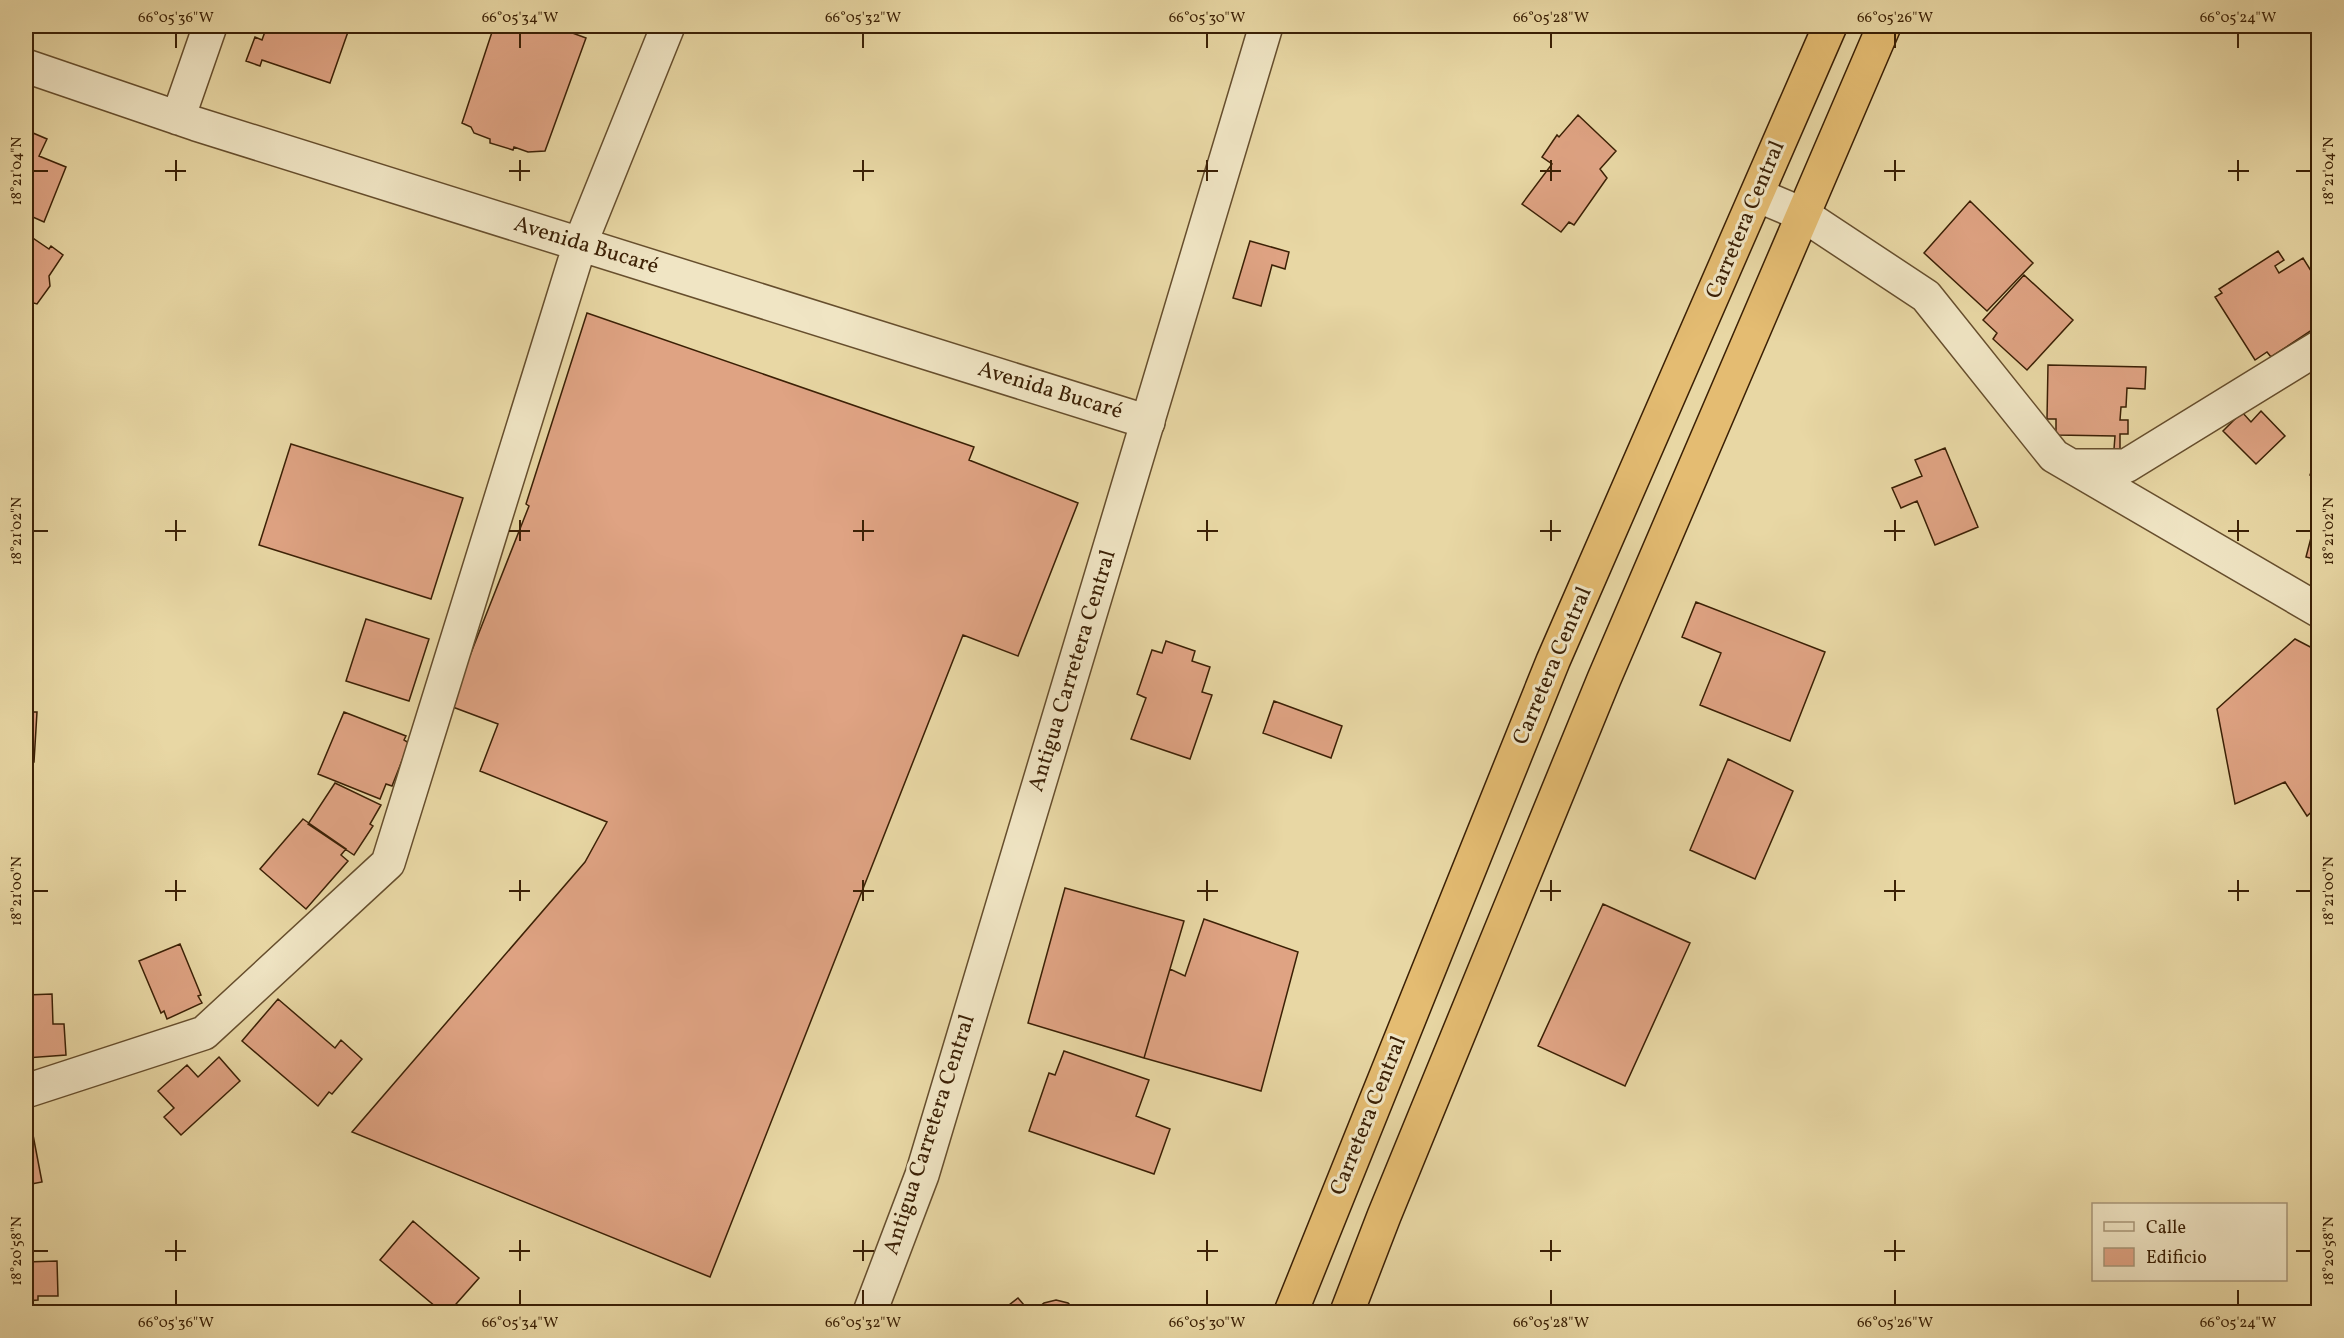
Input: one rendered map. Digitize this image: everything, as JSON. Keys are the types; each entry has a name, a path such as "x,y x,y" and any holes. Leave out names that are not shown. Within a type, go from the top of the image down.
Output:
{"highway":[{"name":"Carretera Central","path":"1291,1312 1553,661 1830,26"},
{"path":"1347,1312 1393,1194 1604,680 1884,26"}],"street":[{"path":"178,118 210,26"},
{"path":"26,1091 204,1033 388,863 580,244 668,26"},
{"name":"Antigua Carretera Central","path":"870,1312 922,1175 1266,26"},
{"name":"Avenida Bucaré","path":"26,66 178,118 1148,422"},
{"path":"1757,195 1802,214 1926,297 2054,456 2319,610"},
{"path":"2071,466 2126,466 2319,348"}],"building":[{"path":"267,26 339,26 349,29 330,83 262,60 260,66 246,61 255,37 262,40"},
{"path":"494,26 562,26 564,30 586,38 545,151 528,152 514,147 513,150 490,143 490,139 474,133 471,127 462,123"},
{"path":"1578,115 1616,151 1600,169 1607,178 1574,225 1569,222 1561,232 1522,204 1552,164 1542,157 1557,135 1559,137"},
{"path":"26,130 47,139 39,156 66,167 44,222 26,214"},
{"path":"1970,201 2033,263 1987,311 1924,253"},
{"path":"26,227 29,230 27,234 49,249 51,246 63,255 49,276 50,286 37,304 26,301"},
{"path":"1250,241 1289,252 1285,269 1272,265 1261,306 1233,298"},
{"path":"2278,251 2284,260 2275,266 2279,273 2303,258 2318,282 2318,326 2271,357 2267,352 2255,360 2215,297 2222,293 2219,289"},
{"path":"2024,275 2073,320 2027,370 1993,339 1997,333 1983,320"},
{"path":"587,313 974,447 969,460 1078,503 1018,656 963,635 710,1277 352,1132 585,862 607,822 480,771 498,724 450,706 529,506 526,504"},
{"path":"2048,365 2146,367 2145,389 2127,388 2126,407 2121,407 2120,420 2128,420 2128,434 2120,434 2120,449 2114,449 2115,436 2056,435 2056,419 2047,419"},
{"path":"2261,411 2285,436 2256,464 2223,431 2242,412 2251,422"},
{"path":"291,444 463,498 431,599 259,545"},
{"path":"1945,448 1978,527 1935,545 1917,501 1901,508 1892,488 1922,476 1915,460"},
{"path":"2318,453 2318,478 2310,475"},
{"path":"2318,511 2318,560 2306,557"},
{"path":"1696,602 1825,652 1790,741 1700,705 1721,653 1682,637"},
{"path":"366,619 429,639 409,701 346,681"},
{"path":"2295,639 2318,651 2318,806 2307,816 2285,782 2235,804 2217,709"},
{"path":"1166,641 1195,651 1192,661 1210,667 1202,692 1212,695 1190,759 1131,739 1146,698 1137,694 1152,650 1162,653"},
{"path":"1274,701 1342,726 1331,758 1263,733"},
{"path":"26,712 37,712 34,762 26,762"},
{"path":"344,712 406,736 404,740 409,743 392,786 386,784 380,799 318,774"},
{"path":"1728,759 1793,791 1755,879 1690,850"},
{"path":"335,783 381,805 370,824 373,826 354,855 308,824"},
{"path":"303,819 346,849 341,855 348,861 306,909 260,869"},
{"path":"26,852 31,854 26,871"},
{"path":"1065,888 1184,921 1144,1058 1028,1023"},
{"path":"1603,904 1690,943 1625,1086 1538,1046"},
{"path":"1204,919 1298,952 1261,1091 1144,1058 1170,969 1185,976"},
{"path":"180,944 201,995 198,996 202,1003 167,1019 164,1011 161,1013 139,961"},
{"path":"52,994 53,1024 64,1024 66,1055 26,1058 26,995"},
{"path":"278,999 335,1048 341,1040 362,1059 332,1094 329,1092 318,1106 242,1041"},
{"path":"1064,1051 1149,1080 1136,1116 1170,1129 1154,1174 1029,1131 1049,1073 1055,1075"},
{"path":"219,1057 240,1081 181,1135 164,1117 174,1108 158,1091 187,1065 198,1077"},
{"path":"29,1114 42,1182 26,1185 26,1115"},
{"path":"413,1221 479,1278 449,1312 442,1312 380,1260"},
{"path":"57,1261 58,1296 38,1296 38,1300 26,1301 26,1262"},
{"path":"1018,1298 1030,1312 1000,1312"},
{"path":"1056,1300 1068,1303 1077,1312 1033,1312 1044,1303"}]}
